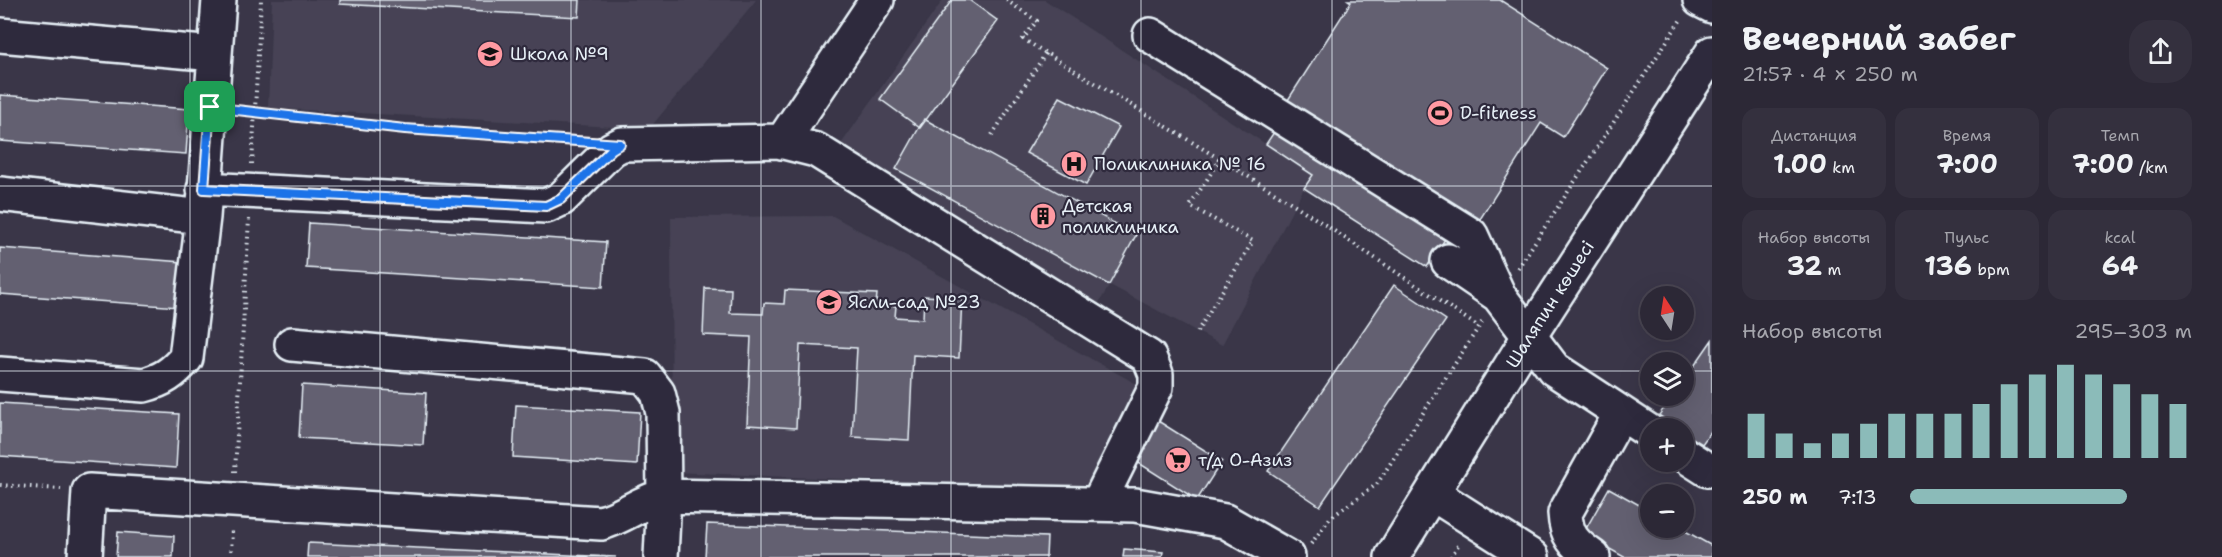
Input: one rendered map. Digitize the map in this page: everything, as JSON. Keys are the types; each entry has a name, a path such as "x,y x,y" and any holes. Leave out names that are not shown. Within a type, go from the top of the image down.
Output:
{"main road":[{"path":"0,374 144,385 161,381 175,371 186,358 203,203 219,0"},
{"path":"782,142 877,0"},
{"path":"1700,0 1712,6"},
{"path":"0,34 215,54"},
{"path":"1150,35 1471,235 1499,296 1554,369 1640,425"},
{"name":"Шаляпин көшесі","path":"1392,557 1530,335 1707,73"},
{"path":"0,194 203,203 251,191 546,206 561,199 620,144 782,142 816,150 1149,357 1156,374 1156,387 1098,504"},
{"path":"1448,261 1499,296"},
{"path":"292,344 645,376 658,393 663,414 664,496 661,557"},
{"path":"1593,557 1566,531 1565,513 1621,413"},
{"path":"85,557 89,491 601,523 616,519 649,500 664,496 1135,505 1225,521 1288,557"},
{"path":"1432,494 1532,557"}],"path":[{"path":"231,557 261,0"},
{"path":"1006,0 1037,21 1023,39 1295,205 1479,327"},
{"path":"992,135 1046,53"},
{"path":"210,107 405,129 620,144"},
{"path":"1197,332 1253,242 1190,206 1220,159"},
{"path":"0,485 89,491"}],"shaded area":[{"name":"Школа №9","path":"272,0 756,0 649,129 268,108"},
{"name":"Поликлиника № 16","path":"943,0 1045,0 1313,175 1222,345 1110,285 1093,312 834,154"},
{"name":"Ясли-сад №23","path":"833,216 1142,387 1087,489 672,472 671,217"}],"building":[{"path":"340,0 580,0 579,17 340,4"},
{"path":"952,0 969,0 998,21 920,128 880,99"},
{"name":"D-fitness","path":"1348,0 1500,0 1607,68 1563,137 1541,123 1477,224 1286,103 1351,2"},
{"path":"0,95 189,109 186,154 0,141"},
{"path":"1060,97 1119,127 1086,185 1026,153"},
{"name":"Детская поликлиника","path":"924,119 1136,235 1109,285 896,169"},
{"path":"1280,123 1449,233 1427,267 1304,188 1313,175 1266,144"},
{"path":"309,223 606,242 603,287 306,268"},
{"path":"0,248 183,262 179,307 0,294"},
{"path":"1394,285 1446,320 1320,506 1268,471"},
{"path":"705,288 731,289 730,313 763,314 764,303 784,304 785,290 877,294 876,304 896,306 895,317 923,319 924,296 962,298 959,358 913,355 909,440 852,437 857,348 800,345 796,428 747,425 751,337 703,335"},
{"path":"1712,340 1712,430 1702,444 1694,439 1694,418 1663,418 1659,415 1666,406 1694,406 1694,366"},
{"path":"302,385 426,393 423,445 299,438"},
{"path":"0,403 179,414 176,468 0,456"},
{"path":"516,405 640,412 637,465 513,457"},
{"name":"т/д О-Азиз","path":"1158,421 1222,461 1197,500 1134,460"},
{"path":"1609,488 1640,505 1640,538 1694,538 1694,536 1712,546 1712,557 1624,557 1583,534"},
{"path":"707,524 1047,537 1046,557 705,557"},
{"path":"118,532 174,536 173,557 116,557"},
{"path":"308,543 591,556 616,557 307,557"},
{"path":"1124,549 1163,552 1162,557 1123,557"}],"place":[{"name":"Школа №9","path":"490,54"},
{"name":"D-fitness","path":"1440,113"},
{"name":"Поликлиника № 16","path":"1074,164"},
{"name":"Детская поликлиника","path":"1043,216"},
{"name":"Ясли-сад №23","path":"829,302"},
{"name":"т/д О-Азиз","path":"1178,460"}],"route":[{"path":"210,107 405,129 620,144 561,199 546,206 204,189 210,107"}]}
